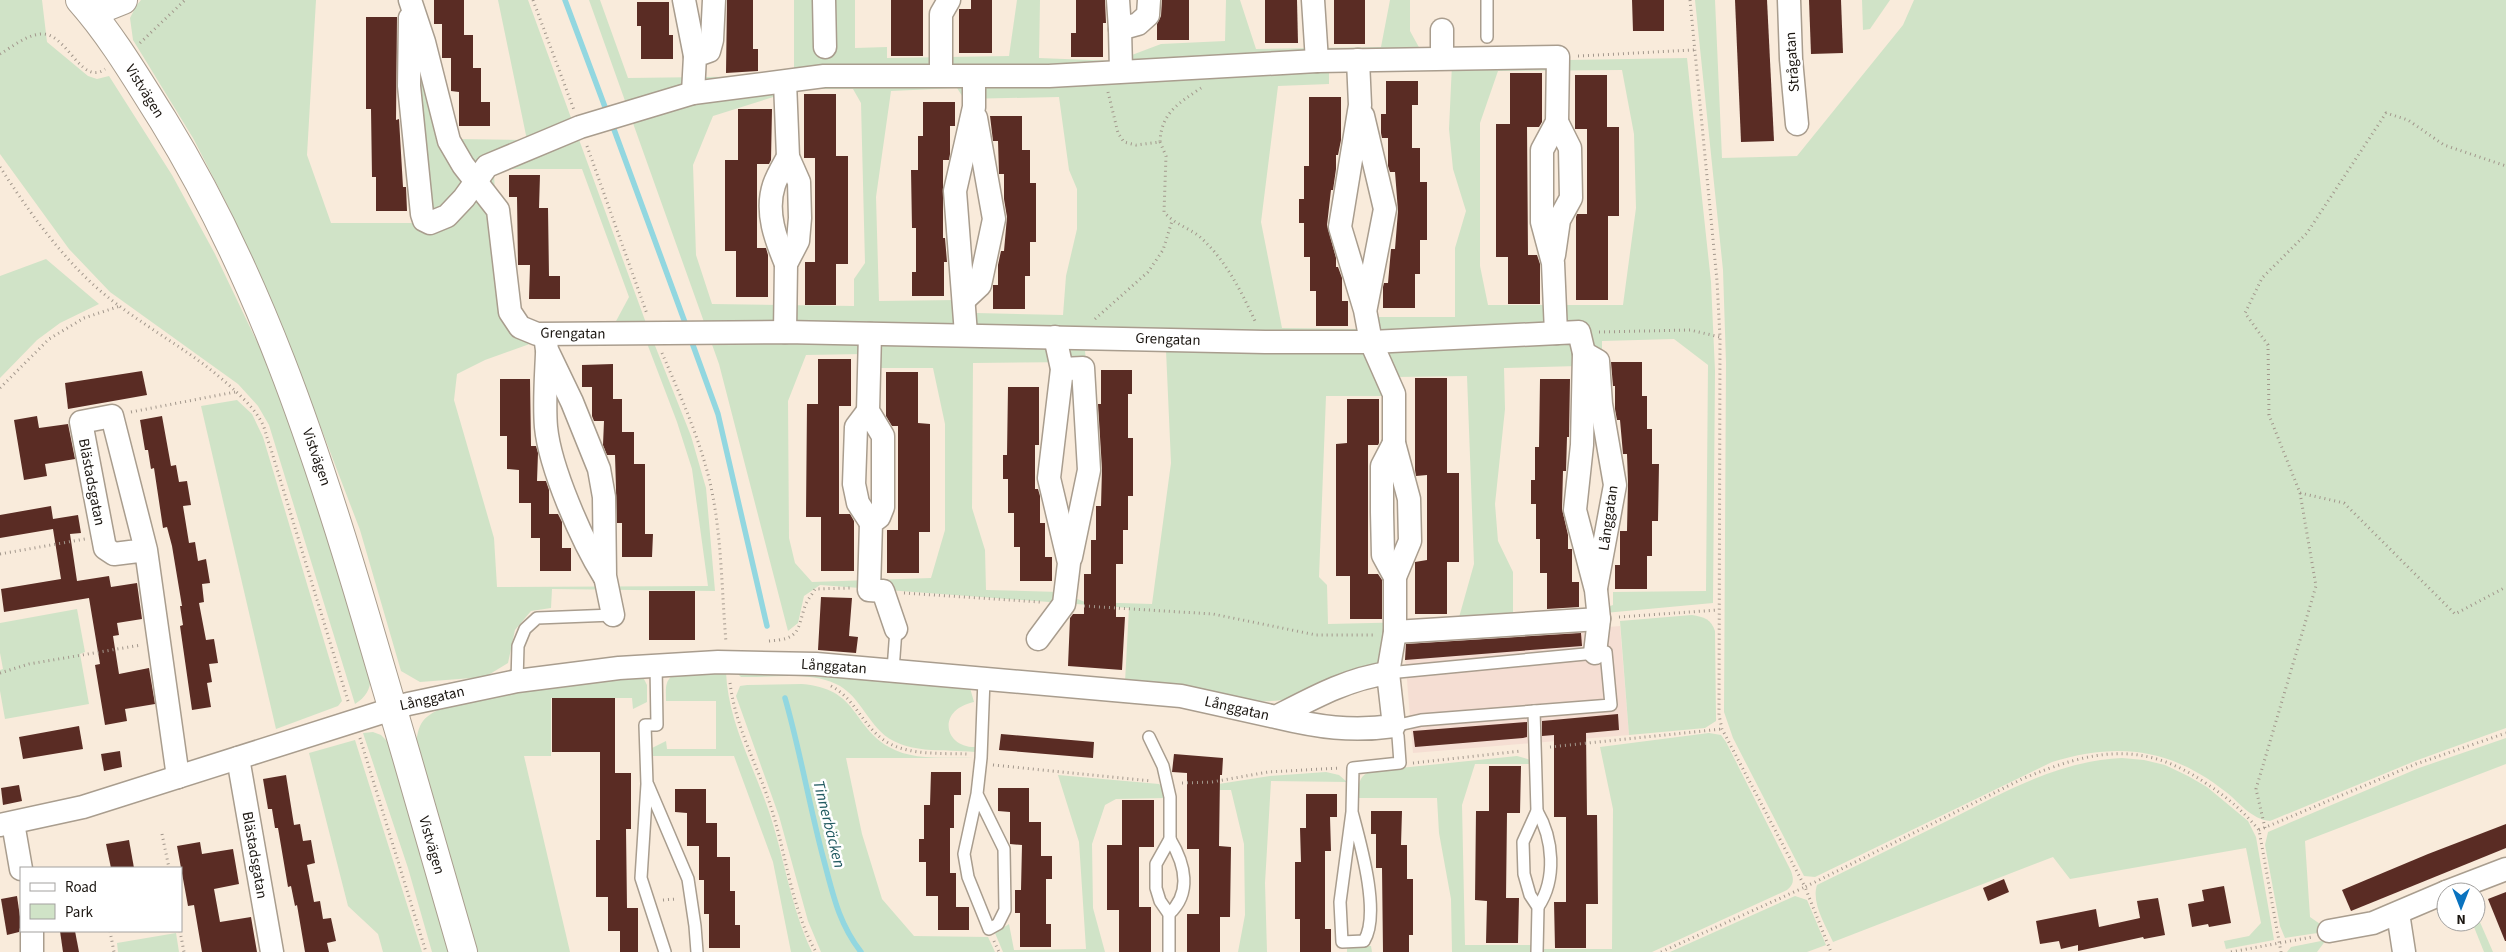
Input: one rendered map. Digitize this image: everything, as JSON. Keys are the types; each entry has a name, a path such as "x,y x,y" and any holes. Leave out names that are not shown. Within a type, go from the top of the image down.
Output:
{"main road":[{"path":"87,3 103,8 123,0"},
{"name":"Vistvägen","path":"87,3 123,56 195,175 230,242 268,326 328,490 463,952"}],"street":[{"path":"684,0 695,56 694,93"},
{"path":"695,56 708,51 712,40 714,0"},
{"path":"824,0 825,47"},
{"path":"1112,71 1120,29 1118,0"},
{"path":"1120,29 1138,24 1148,15 1149,0"},
{"path":"1313,0 1317,61"},
{"name":"Strågatan","path":"1789,0 1791,59 1797,124"},
{"name":"Grengatan","path":"411,2 410,86 422,214 424,220 430,223 437,222 447,216 487,166 599,121 694,93 824,76 941,75 974,78 1317,61 1442,58 1487,47 1558,58"},
{"name":"Grengatan","path":"411,2 424,42 449,140 463,165 498,210 510,312 520,326 537,334 546,343 654,333 785,332 966,334 1266,342 1371,342 1556,334 1581,343"},
{"path":"941,5 941,75"},
{"path":"1442,30 1442,58"},
{"path":"1556,334 1551,216 1571,198 1570,148 1557,122 1558,58"},
{"path":"1358,60 1360,105 1385,210 1363,269 1365,310 1371,342 1394,394 1394,443 1409,499 1410,541 1395,577 1395,632 1388,673 1394,726"},
{"path":"965,299 980,285 994,219 974,107 974,78"},
{"path":"785,82 788,157 773,186 771,210 774,235 786,264 785,332"},
{"path":"1360,105 1340,227 1363,269"},
{"path":"966,334 956,191 974,107"},
{"path":"870,334 868,411 856,427 854,484 858,503 871,523 876,591 896,629"},
{"path":"1064,337 1049,478 1069,563"},
{"path":"546,343 595,457 602,484 604,576 614,615"},
{"path":"546,343 546,407 550,448 587,548 604,576"},
{"name":"Långgatan","path":"1581,343 1582,445 1575,510 1596,590 1599,618 1595,653"},
{"name":"Långgatan","path":"1581,343 1598,360 1601,404 1610,446 1615,485 1596,590"},
{"path":"1038,639 1064,604 1069,563 1089,470 1083,368 1062,369"},
{"path":"546,407 556,401 572,402"},
{"path":"112,416 146,550 178,777"},
{"name":"Blästadsgatan","path":"112,416 81,422 105,548 114,554 146,550"},
{"path":"1394,443 1382,466 1382,486 1383,555 1395,577"},
{"path":"1582,445 1601,443 1610,446"},
{"path":"1382,486 1396,483 1405,487"},
{"path":"1395,632 1599,618"},
{"name":"Långgatan","path":"393,708 455,692 517,680 656,665 732,653 816,664 1181,696 1317,727 1363,730 1394,726"},
{"name":"Långgatan","path":"1276,717 1336,686 1368,676 1388,673"},
{"path":"20,867 6,824 83,807 393,708"},
{"name":"Blästadsgatan","path":"238,758 272,952"},
{"path":"2473,882 2506,870"},
{"path":"2329,931 2373,922 2436,896"},
{"path":"2398,913 2404,952"},
{"path":"32,932 32,952"}],"lane":[{"path":"1487,0 1487,47"},
{"path":"517,680 518,646 524,629 537,618 614,615"},
{"path":"893,670 896,629"},
{"path":"1352,812 1366,869 1370,926 1364,940 1342,947 1340,921 1341,883 1352,812 1353,768 1400,763 1398,736 1394,726 1420,720 1611,705 1606,652 1388,673"},
{"path":"656,665 657,725 645,725 647,784 640,868 647,900 665,952"},
{"path":"977,794 1004,849 1005,910 998,924 989,929 968,877 964,854 977,794 981,758 984,679"},
{"path":"1534,711 1537,810 1523,842 1523,866 1526,884 1538,907 1537,952"},
{"path":"1149,737 1168,782 1170,839 1178,853 1184,880 1183,898 1178,906 1169,914"},
{"path":"647,784 682,864 692,895 697,952"},
{"path":"1537,810 1547,830 1550,878 1543,900 1538,907"},
{"path":"1169,952 1169,914 1160,900 1156,880 1156,864 1170,839"}],"path":[{"path":"533,0 599,121 654,333 690,418 706,468 715,514 726,643 732,653 734,712 774,816 802,920 816,952"},
{"path":"1690,0 1716,271 1720,337 1719,714 1722,729 1805,887 1831,952"},
{"path":"0,54 31,36 47,34 55,37 86,71 93,73"},
{"path":"1558,58 1694,50"},
{"path":"1112,71 1118,133 1124,142 1136,145 1160,142"},
{"path":"1208,84 1172,108 1160,129 1160,142 1166,156 1164,212 1172,221 1197,235 1221,257 1243,295 1266,342"},
{"path":"2265,828 2256,789 2316,586 2300,493 2269,415 2268,345 2245,313 2262,278 2307,233 2386,114 2408,120 2444,145 2506,166"},
{"path":"0,167 23,202 71,263 120,306 180,346 213,371 253,410 262,424 426,952"},
{"path":"1064,337 1148,272 1163,250 1172,221"},
{"path":"0,388 55,335 84,318 120,306"},
{"path":"1581,343 1690,330 1720,337"},
{"path":"112,416 236,392"},
{"path":"2300,493 2344,503 2455,614 2506,588"},
{"path":"0,554 103,536"},
{"path":"760,641 793,636 801,626 805,605 815,589 834,587 1213,614 1316,635 1372,636 1395,632"},
{"path":"1599,618 1718,610"},
{"path":"0,673 29,664 159,642"},
{"path":"826,685 843,694 881,738 898,747 918,751 972,755 981,758"},
{"path":"1400,763 1722,729"},
{"path":"2259,830 2416,764 2506,733"},
{"path":"1661,952 1805,887 2022,779 2053,766 2099,755 2143,755 2181,767 2218,791 2247,816 2259,830 2281,952"},
{"path":"162,834 169,867"},
{"path":"647,900 666,900 692,895"},
{"path":"2231,952 2322,935 2329,931"},
{"path":"110,932 114,952"},
{"path":"180,932 184,952"}],"shaded area":[{"path":"1620,626 1629,735 1413,753 1404,644"}],"green space":[{"path":"0,0 42,0 47,42 88,76 97,79 109,76 172,175 215,254 270,369 301,443 371,677 367,693 355,704 269,425 258,406 238,384 110,292 69,249 0,154"},
{"path":"141,0 316,0 307,155 331,223 416,223 405,0 455,139 527,140 498,0 528,0 646,323 691,436 706,488 715,591 552,589 551,608 531,611 515,630 508,663 485,677 420,682 401,671 360,530 313,407 230,210 193,138 133,40 130,18","holes":["506,169 582,169 629,297 615,323 526,323 521,316 495,194 494,174","645,338 677,422 692,469 708,586 497,587 494,538 454,400 457,374 485,360 538,341"]},
{"path":"589,0 600,0 628,78 794,76 794,0 855,0 855,48 887,47 887,58 1009,56 1017,0 1040,0 1039,58 1116,61 1161,44 1225,41 1226,0 1240,0 1256,49 1381,47 1390,0 1410,0 1410,31 1421,51 1453,62 1687,58 1711,282 1715,371 1713,603 1572,616 1390,629 1381,663 1358,668 1304,694 1275,701 1233,699 1125,682 1129,608 820,585 804,596 798,623 788,631 719,364","holes":["1452,64 1449,129 1453,169 1466,211 1455,248 1455,317 1378,317 1362,329 1282,328 1261,222 1278,86 1329,84 1329,69","1622,70 1634,134 1636,208 1623,305 1488,305 1480,266 1480,123 1498,71","957,88 964,99 1059,97 1069,170 1077,189 1077,229 1066,276 1063,315 976,313 958,300 879,301 876,197 891,91","799,89 853,89 861,103 865,263 854,279 854,306 712,304 696,255 693,165 713,116","1674,339 1708,365 1706,591 1613,592 1613,605 1587,614 1513,614 1513,572 1498,541 1495,504 1505,409 1504,368 1578,366 1602,352 1602,341","1166,350 1171,463 1152,604 1085,602 1060,592 986,590 985,550 972,508 973,363 1086,362 1085,351","863,354 864,368 933,368 945,424 945,530 931,578 812,582 795,563 789,538 788,401 806,355","1467,376 1474,564 1458,621 1328,624 1327,585 1319,577 1326,396 1387,396 1397,377"]},
{"path":"1695,0 1715,0 1722,158 1797,156 1903,25 1914,0 2506,0 2506,728 2415,761 2270,821 2251,814 2205,777 2185,766 2164,758 2122,751 2076,756 2052,762 1815,877 1804,876 1733,738 1724,712 1726,363 1723,270"},
{"path":"1862,0 1890,0 1870,29 1863,30"},
{"path":"46,259 99,304 60,323 37,340 0,378 0,276"},
{"path":"237,400 252,414 263,437 342,701 338,706 276,729 201,406"},
{"path":"77,609 85,652 80,654 89,704 5,719 0,691 0,670 3,669 0,653 0,623"},
{"path":"1692,615 1706,619 1715,631 1716,721 1705,728 1629,735 1620,621"},
{"path":"735,671 814,672 970,688 974,702 962,706 954,713 949,720 949,728 951,735 957,742 965,746 976,747 975,752 925,749 900,744 889,739 880,731 849,693 836,684 825,680 802,676 741,677"},
{"path":"726,672 731,707 736,724 773,824 798,917 812,952 791,952 773,862 734,756 650,756 650,749 666,741 667,749 716,749 716,701 666,701 666,685 671,676 675,674"},
{"path":"638,677 644,679 647,685 647,702 633,709 632,698 551,698 551,756 524,756 570,952 478,952 416,743 421,723 438,710 462,701 491,694 558,684"},
{"path":"802,684 821,687 845,700 867,729 889,747 898,751 919,756 973,758 846,758 862,834 882,899 914,936 988,937 995,952 821,952 808,921 779,816 736,696 740,686"},
{"path":"373,732 381,735 390,744 452,952 432,952 408,868 363,733"},
{"path":"1709,733 1721,735 1726,742 1791,871 1793,879 1791,886 1787,890 1652,952 1540,952 1540,949 1612,949 1613,809 1600,747"},
{"path":"2506,738 2506,764 2305,841 2310,917 2323,926 2324,932 2285,938 2280,926 2265,845 2268,832 2419,768"},
{"path":"355,740 422,952 383,952 378,934 348,906 309,753"},
{"path":"1517,756 1531,760 1533,764 1475,764 1462,805 1465,945 1533,945 1533,952 1452,952 1451,899 1439,833 1437,798 1359,798 1360,782 1371,771"},
{"path":"2122,758 2144,760 2165,765 2188,776 2207,787 2248,821 2256,837 2274,940 2226,949 2224,941 2249,936 2261,923 2246,848 2070,879 2053,857 1833,942 1818,907 1816,899 1817,885 2034,779 2076,765"},
{"path":"1326,772 1339,775 1347,782 1271,781 1265,883 1267,952 1238,952 1245,915 1244,844 1231,790 1212,790 1212,785 1270,776"},
{"path":"1058,775 1159,784 1163,787 1166,798 1116,799 1105,805 1092,844 1093,908 1105,952 1003,952 995,933 1009,924 1014,950 1086,949 1079,842"},
{"path":"1795,896 1807,900 1826,945 1807,952 1670,952"},
{"path":"2476,932 2484,932 2493,952 2484,952"},
{"path":"176,933 179,952 118,952 117,943"},
{"path":"2326,940 2317,952 2287,952 2291,947"},
{"path":"1371,946 1372,952 1347,952 1347,947"}],"building":[{"path":"434,0 464,0 464,35 473,35 473,68 481,68 481,102 490,102 490,126 459,126 459,92 451,91 451,58 442,58 442,24 434,24"},
{"path":"727,0 753,0 753,49 758,49 758,71 726,73"},
{"path":"891,0 923,0 923,56 891,56"},
{"path":"971,0 992,0 992,53 959,53 959,9 971,9"},
{"path":"1076,0 1105,0 1106,23 1103,23 1103,57 1071,57 1071,33 1076,33"},
{"path":"1162,0 1189,0 1189,40 1157,40 1157,24 1161,16"},
{"path":"1265,0 1297,0 1298,43 1265,43"},
{"path":"1334,0 1365,0 1365,44 1334,44"},
{"path":"1632,0 1664,0 1664,31 1633,31"},
{"path":"1735,0 1767,0 1774,141 1741,142"},
{"path":"1809,0 1841,0 1843,53 1811,54"},
{"path":"637,2 669,2 669,35 673,35 673,59 641,59 641,26 637,26"},
{"path":"366,17 397,17 396,120 399,119 403,187 406,187 407,211 376,211 376,177 372,177 371,109 366,109"},
{"path":"1510,73 1542,73 1542,122 1539,127 1527,127 1528,255 1537,255 1540,264 1540,304 1508,304 1508,257 1496,257 1496,124 1510,124"},
{"path":"1575,75 1607,75 1607,127 1619,127 1619,216 1608,216 1608,300 1576,300 1576,217 1577,214 1587,214 1587,129 1575,129"},
{"path":"1386,81 1418,81 1418,105 1412,105 1412,148 1420,148 1420,182 1427,182 1427,240 1420,240 1420,274 1415,274 1415,308 1383,308 1383,287 1384,283 1388,283 1391,249 1395,249 1398,211 1395,172 1390,172 1388,166 1388,138 1382,138 1381,133 1381,114 1386,114"},
{"path":"804,94 836,94 836,156 848,156 848,264 836,264 836,305 805,305 805,262 815,262 815,158 804,158"},
{"path":"1309,97 1341,97 1341,140 1338,155 1336,155 1336,169 1333,190 1331,190 1327,225 1336,258 1336,267 1338,267 1342,278 1342,301 1348,301 1348,326 1316,326 1316,291 1310,291 1310,257 1304,257 1304,223 1299,223 1299,199 1304,199 1304,166 1309,166"},
{"path":"923,102 955,102 955,126 950,126 949,160 943,160 943,238 945,238 947,262 944,262 944,296 912,296 912,272 916,272 916,228 912,228 911,170 918,170 918,136 923,136"},
{"path":"738,109 772,109 771,160 769,164 757,164 757,248 766,248 768,255 768,297 736,297 736,251 725,251 725,160 738,160"},
{"path":"990,116 1022,116 1022,150 1030,150 1030,183 1036,183 1036,242 1030,242 1030,276 1025,276 1025,309 993,309 993,285 998,285 998,265 1001,251 1004,251 1007,217 1004,199 1004,174 999,174 998,141 993,141"},
{"path":"509,175 540,175 539,208 548,208 549,276 560,276 560,299 529,299 530,265 518,265 517,197 509,197"},
{"path":"818,359 851,359 851,406 839,406 839,514 850,514 854,521 854,571 821,571 821,517 806,517 807,404 818,404"},
{"path":"1611,362 1642,362 1642,396 1647,396 1647,429 1652,429 1652,464 1659,464 1658,521 1652,521 1652,556 1647,556 1647,589 1615,589 1615,565 1620,565 1620,531 1627,531 1628,483 1627,454 1623,454 1620,420 1617,420 1615,409 1615,386 1613,386"},
{"path":"613,364 613,399 622,399 622,432 634,432 634,464 645,464 645,534 653,534 652,557 622,557 622,523 617,523 615,455 607,455 603,445 604,421 594,421 592,416 592,387 582,387 582,365"},
{"path":"1101,370 1132,370 1132,394 1128,394 1128,438 1133,438 1133,496 1128,496 1128,530 1123,530 1123,564 1116,564 1116,617 1125,617 1122,670 1068,666 1070,618 1073,614 1084,614 1084,574 1091,574 1091,540 1096,540 1096,506 1101,506 1102,469 1098,404 1101,404"},
{"path":"142,371 147,395 68,409 65,383"},
{"path":"886,372 918,372 918,423 930,424 930,532 919,532 919,573 887,573 887,530 898,530 898,426 892,426 886,416"},
{"path":"1415,378 1447,378 1447,473 1459,473 1459,562 1447,562 1447,614 1415,614 1415,562 1427,560 1427,475 1416,476 1415,470"},
{"path":"500,379 530,379 531,446 536,446 538,453 537,481 546,481 549,490 549,514 558,514 562,522 562,548 571,548 571,571 540,571 540,538 531,538 531,503 519,503 519,470 507,469 507,436 500,436"},
{"path":"1540,379 1570,379 1569,437 1567,437 1566,471 1563,471 1562,509 1568,535 1568,549 1572,549 1572,582 1579,582 1579,607 1547,609 1547,573 1540,573 1540,539 1536,539 1536,504 1531,504 1531,480 1535,480 1535,447 1539,447"},
{"path":"1008,387 1039,387 1039,445 1035,445 1035,489 1038,489 1040,496 1040,523 1045,523 1045,557 1052,557 1052,581 1020,581 1020,547 1014,547 1014,513 1008,513 1008,479 1003,479 1003,455 1007,455"},
{"path":"1347,399 1379,399 1379,443 1378,445 1368,445 1368,574 1378,574 1382,580 1382,619 1350,619 1350,576 1336,576 1336,444 1347,443"},
{"path":"37,416 39,428 68,424 75,459 45,464 47,476 24,480 14,420"},
{"path":"162,416 171,466 176,465 179,482 187,481 191,505 183,506 189,543 195,542 198,561 206,559 210,583 202,584 204,602 199,603 206,640 214,639 218,663 209,664 212,682 207,683 211,707 192,710 180,626 183,625 180,606 182,606 172,546 167,527 163,528 154,468 151,469 148,450 145,450 140,420"},
{"path":"51,506 53,519 78,515 81,533 70,534 77,581 109,576 111,587 137,583 142,619 117,623 119,635 113,636 119,674 149,668 155,704 125,709 127,721 105,725 95,665 100,664 89,598 4,612 1,589 61,579 53,529 0,538 0,515"},
{"path":"649,591 695,591 695,640 649,640"},
{"path":"821,597 852,598 849,636 858,637 856,653 818,650"},
{"path":"1581,633 1582,646 1405,660 1406,644"},
{"path":"552,698 615,698 615,773 631,773 631,829 626,829 627,908 638,908 638,952 620,952 620,931 608,931 608,897 596,897 596,840 600,840 600,752 552,752"},
{"path":"1618,714 1619,730 1586,733 1587,815 1597,815 1598,904 1586,904 1586,948 1555,948 1554,902 1566,902 1566,817 1554,817 1554,735 1542,736 1542,721"},
{"path":"1527,722 1527,737 1523,738 1415,747 1413,731"},
{"path":"79,726 83,749 23,759 19,737"},
{"path":"1001,734 1094,742 1093,758 999,750"},
{"path":"120,751 122,767 104,771 101,754"},
{"path":"1174,754 1223,758 1222,775 1220,775 1219,846 1231,847 1230,917 1220,917 1220,952 1187,952 1187,914 1199,914 1199,849 1187,849 1187,773 1172,772"},
{"path":"1489,766 1521,766 1520,813 1507,813 1506,898 1519,898 1518,943 1486,943 1487,901 1475,900 1476,811 1489,811"},
{"path":"931,772 961,772 961,795 954,795 954,828 950,828 950,873 956,873 956,907 969,907 969,930 938,930 938,896 926,896 926,862 919,862 919,839 924,839 924,805 930,805"},
{"path":"286,775 294,825 300,824 303,841 311,840 315,863 307,865 314,902 320,901 323,919 331,918 336,941 327,943 329,952 305,952 297,905 295,906 291,886 288,887 278,828 275,828 272,809 268,809 263,779"},
{"path":"19,785 22,801 3,805 1,788"},
{"path":"998,788 1029,788 1029,822 1041,822 1041,856 1052,856 1052,879 1046,879 1046,924 1051,924 1051,947 1020,947 1020,913 1015,913 1015,890 1021,890 1022,845 1010,844 1010,812 998,811"},
{"path":"675,789 706,789 706,823 717,823 717,857 730,857 730,891 735,891 735,925 740,925 740,948 709,948 709,914 704,914 704,880 699,880 699,846 687,846 687,813 675,812"},
{"path":"1306,794 1337,794 1337,817 1330,817 1331,851 1325,851 1325,929 1331,929 1331,952 1300,952 1300,919 1295,919 1295,862 1301,862 1300,828 1306,828"},
{"path":"1122,800 1154,800 1154,847 1139,847 1139,907 1151,907 1151,952 1119,952 1119,910 1107,910 1107,845 1122,845"},
{"path":"1371,811 1402,811 1401,845 1407,845 1407,879 1413,879 1413,935 1409,935 1409,952 1383,952 1382,868 1376,868 1376,834 1371,834"},
{"path":"2506,824 2506,848 2351,911 2342,890"},
{"path":"129,840 134,867 111,867 106,844"},
{"path":"200,842 202,854 233,849 239,884 214,889 220,922 251,917 257,952 202,952 194,905 188,906 177,846"},
{"path":"2004,879 2009,892 1988,901 1983,888"},
{"path":"2224,886 2231,923 2209,927 2208,924 2192,927 2188,904 2204,901 2202,890"},
{"path":"2506,892 2506,941 2505,941 2488,899"},
{"path":"17,896 20,917 19,932 7,935 1,899"},
{"path":"2158,898 2165,935 2144,939 2143,937 2078,951 2078,945 2061,949 2059,941 2040,944 2036,921 2096,909 2099,927 2140,918 2137,901"},
{"path":"60,932 75,932 79,952 63,952"}],"waterway":[{"path":"565,0 608,115"},
{"path":"612,124 687,328"},
{"path":"690,337 718,414 767,626"},
{"name":"Tinnerbäcken","path":"785,698 833,895 847,930 861,952"}]}
